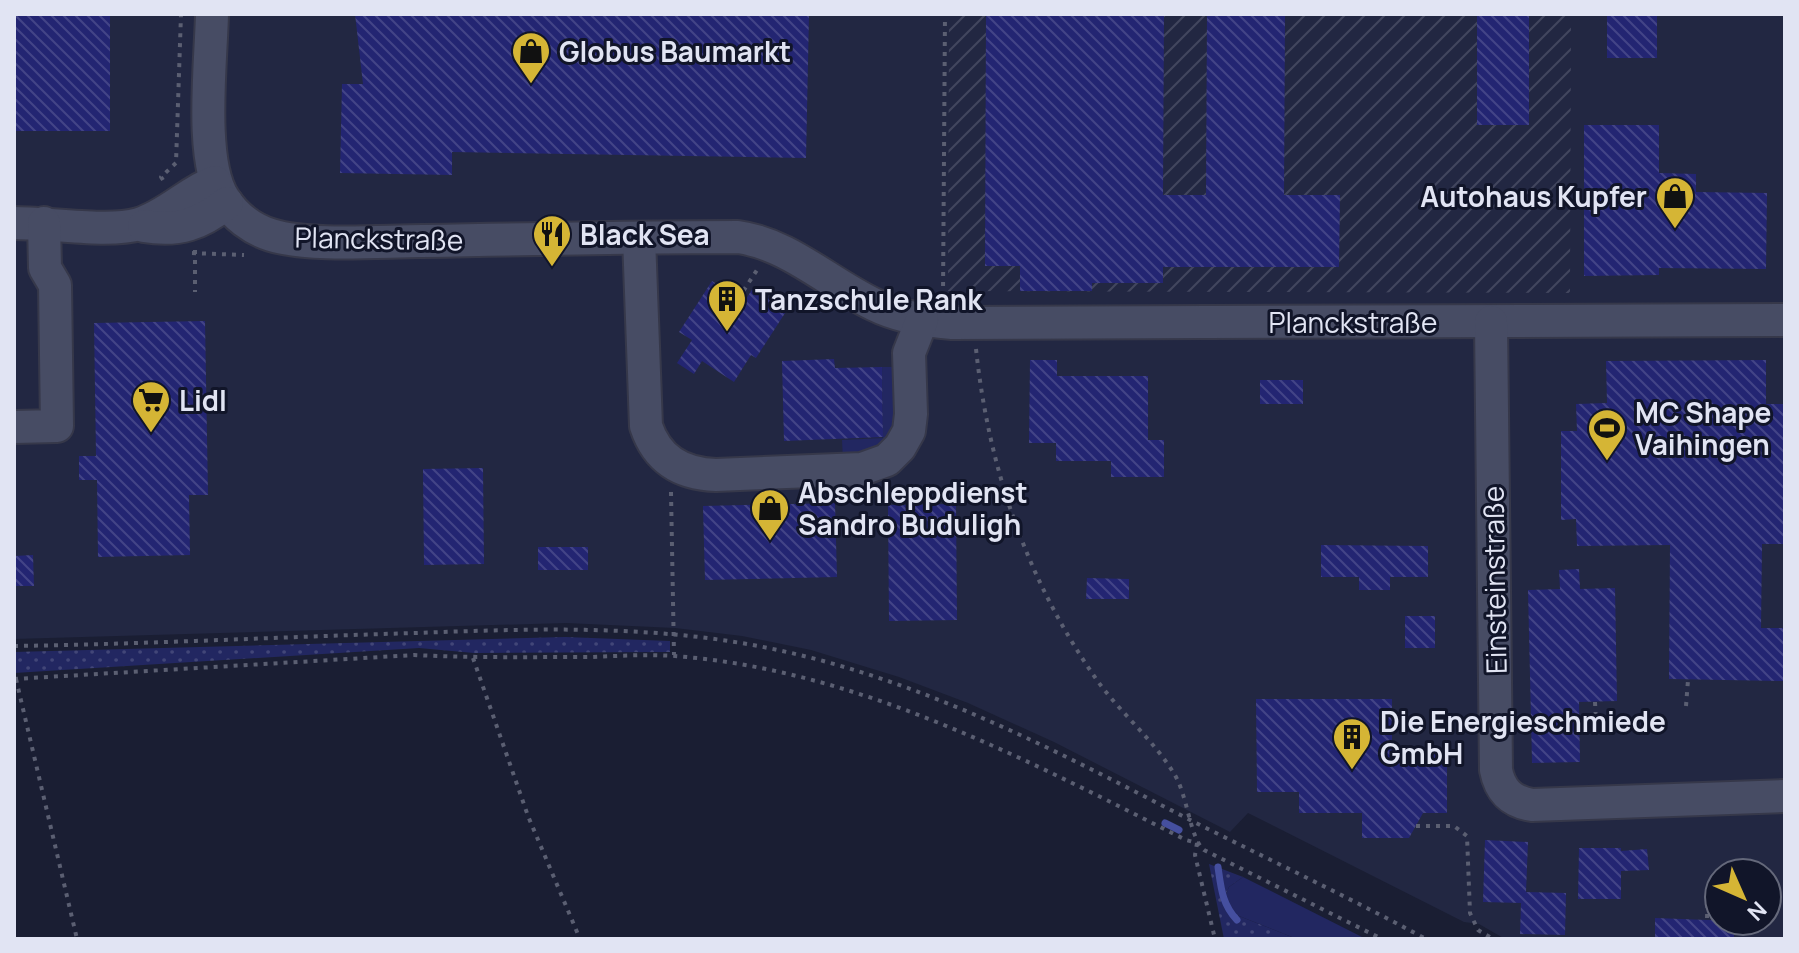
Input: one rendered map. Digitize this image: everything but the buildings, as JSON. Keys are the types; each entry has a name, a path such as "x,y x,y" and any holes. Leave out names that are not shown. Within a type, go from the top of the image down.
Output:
{"street":[{"path":"14,427 57,426 55,285 45,268 29,223 118,228 137,225 165,228 193,224 205,220 221,192 209,150 212,14"},
{"name":"Planckstraße","path":"221,192 240,217 258,229 300,240 738,237 763,242 873,304 932,309 974,323 1785,320"},
{"path":"639,238 646,426 663,456 672,464 693,473 716,475 862,469 887,460 905,440 911,422 909,353 932,309"},
{"name":"Einsteinstraße","path":"1491,322 1496,770 1502,787 1515,800 1532,805 1785,796"}],"path":[{"path":"932,309 945,14"},
{"path":"180,253 256,255"},
{"path":"195,253 195,292"},
{"path":"738,299 753,276"},
{"path":"974,323 983,405 994,459 1031,565 1056,615 1093,674 1174,773 1187,801 1197,843 1195,855 1215,939"},
{"path":"674,656 675,620"},
{"path":"14,646 566,630 674,634 809,657 897,683 1037,742 1426,939"},
{"path":"77,939 15,679 414,655 473,658 674,656 805,678 889,704 1042,767 1382,939"},
{"path":"473,658 528,816 580,939"},
{"path":"1686,706 1688,680"},
{"path":"1595,702 1596,721"},
{"path":"1416,826 1454,826 1467,836 1470,913 1478,930 1493,939"}],"shaded area":[{"path":"14,14 1785,14 1785,939 1505,939 1479,924 1464,922 1248,813 1230,832 1054,742 968,703 899,677 811,650 742,636 675,628 566,623 14,639"},
{"path":"949,14 1571,14 1570,293 948,291"},
{"path":"882,367 901,367 893,442 843,461 842,440 883,438"},
{"path":"565,637 670,641 670,652 474,653 419,648 14,673 14,652"},
{"path":"1209,864 1243,877 1229,887 1226,894 1239,916 1297,939 1224,939"},
{"path":"1243,877 1366,939 1297,939 1239,916 1226,894 1229,887"}],"waterway":[{"path":"1165,823 1179,830"},
{"path":"1218,867 1225,902 1237,920"}],"place":[{"name":"Globus Baumarkt","path":"531,85"},
{"name":"Autohaus Kupfer","path":"1675,230"},
{"name":"Black Sea","path":"552,268"},
{"name":"Tanzschule Rank","path":"727,333"},
{"name":"Lidl","path":"151,434"},
{"name":"MC Shape Vaihingen","path":"1607,462"},
{"name":"Abschleppdienst Sandro Buduligh","path":"770,542"},
{"name":"Die Energieschmiede GmbH","path":"1352,771"}]}
